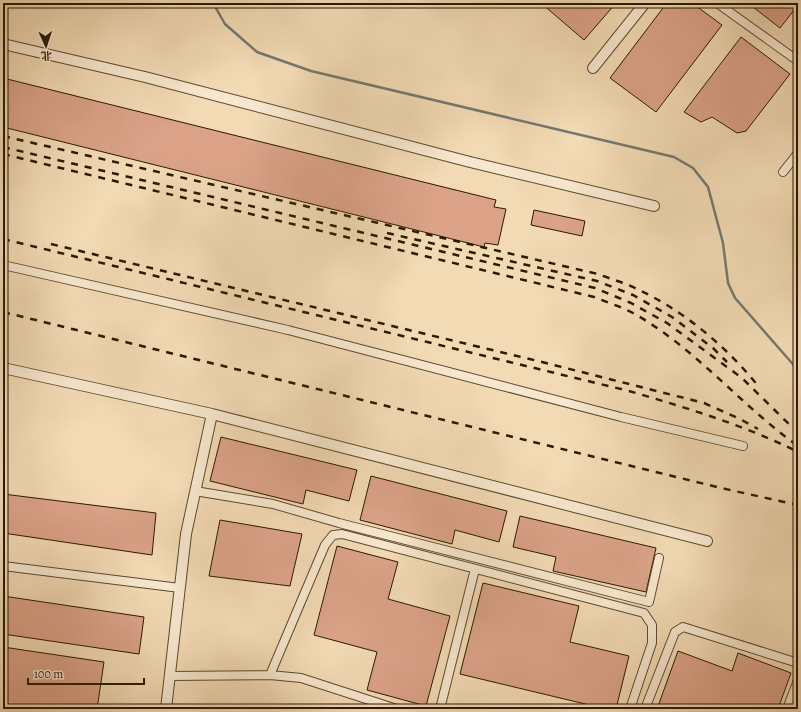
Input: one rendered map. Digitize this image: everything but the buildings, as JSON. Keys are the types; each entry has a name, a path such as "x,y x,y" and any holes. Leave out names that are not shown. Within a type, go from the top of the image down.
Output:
{"street":[{"path":"593,68 645,3"},
{"path":"717,3 798,61"},
{"path":"3,44 145,77 470,162 654,206"},
{"path":"783,172 798,153"},
{"path":"3,265 288,330 621,417 743,446"},
{"path":"3,368 212,414 707,541"},
{"path":"166,709 186,534 212,414"},
{"path":"195,491 273,504 339,523 649,602 659,558"},
{"path":"270,675 325,544 333,535 342,534 644,613 652,625 652,643 630,709"},
{"path":"3,566 180,588"},
{"path":"440,709 475,569"},
{"path":"645,709 674,632 683,627 798,663"},
{"path":"169,676 270,675 301,678 397,709"},
{"path":"787,709 798,680"}],"waterway":[{"path":"213,3 225,24 257,52 311,71 674,157 693,168 708,187 723,243 728,283 735,298 798,370"}],"railway":[{"path":"3,136 598,274 635,288 687,318 718,343 759,387"},
{"path":"3,147 595,288 631,303 667,323 742,378 798,433"},
{"path":"3,154 594,297 631,312 676,342 756,413 798,446"},
{"path":"387,233 597,281 633,295 672,317 713,348 727,362"},
{"path":"3,239 629,391 736,425 798,452"},
{"path":"51,244 542,362 704,403 740,419 758,429"},
{"path":"3,312 721,488 798,505"}]}
